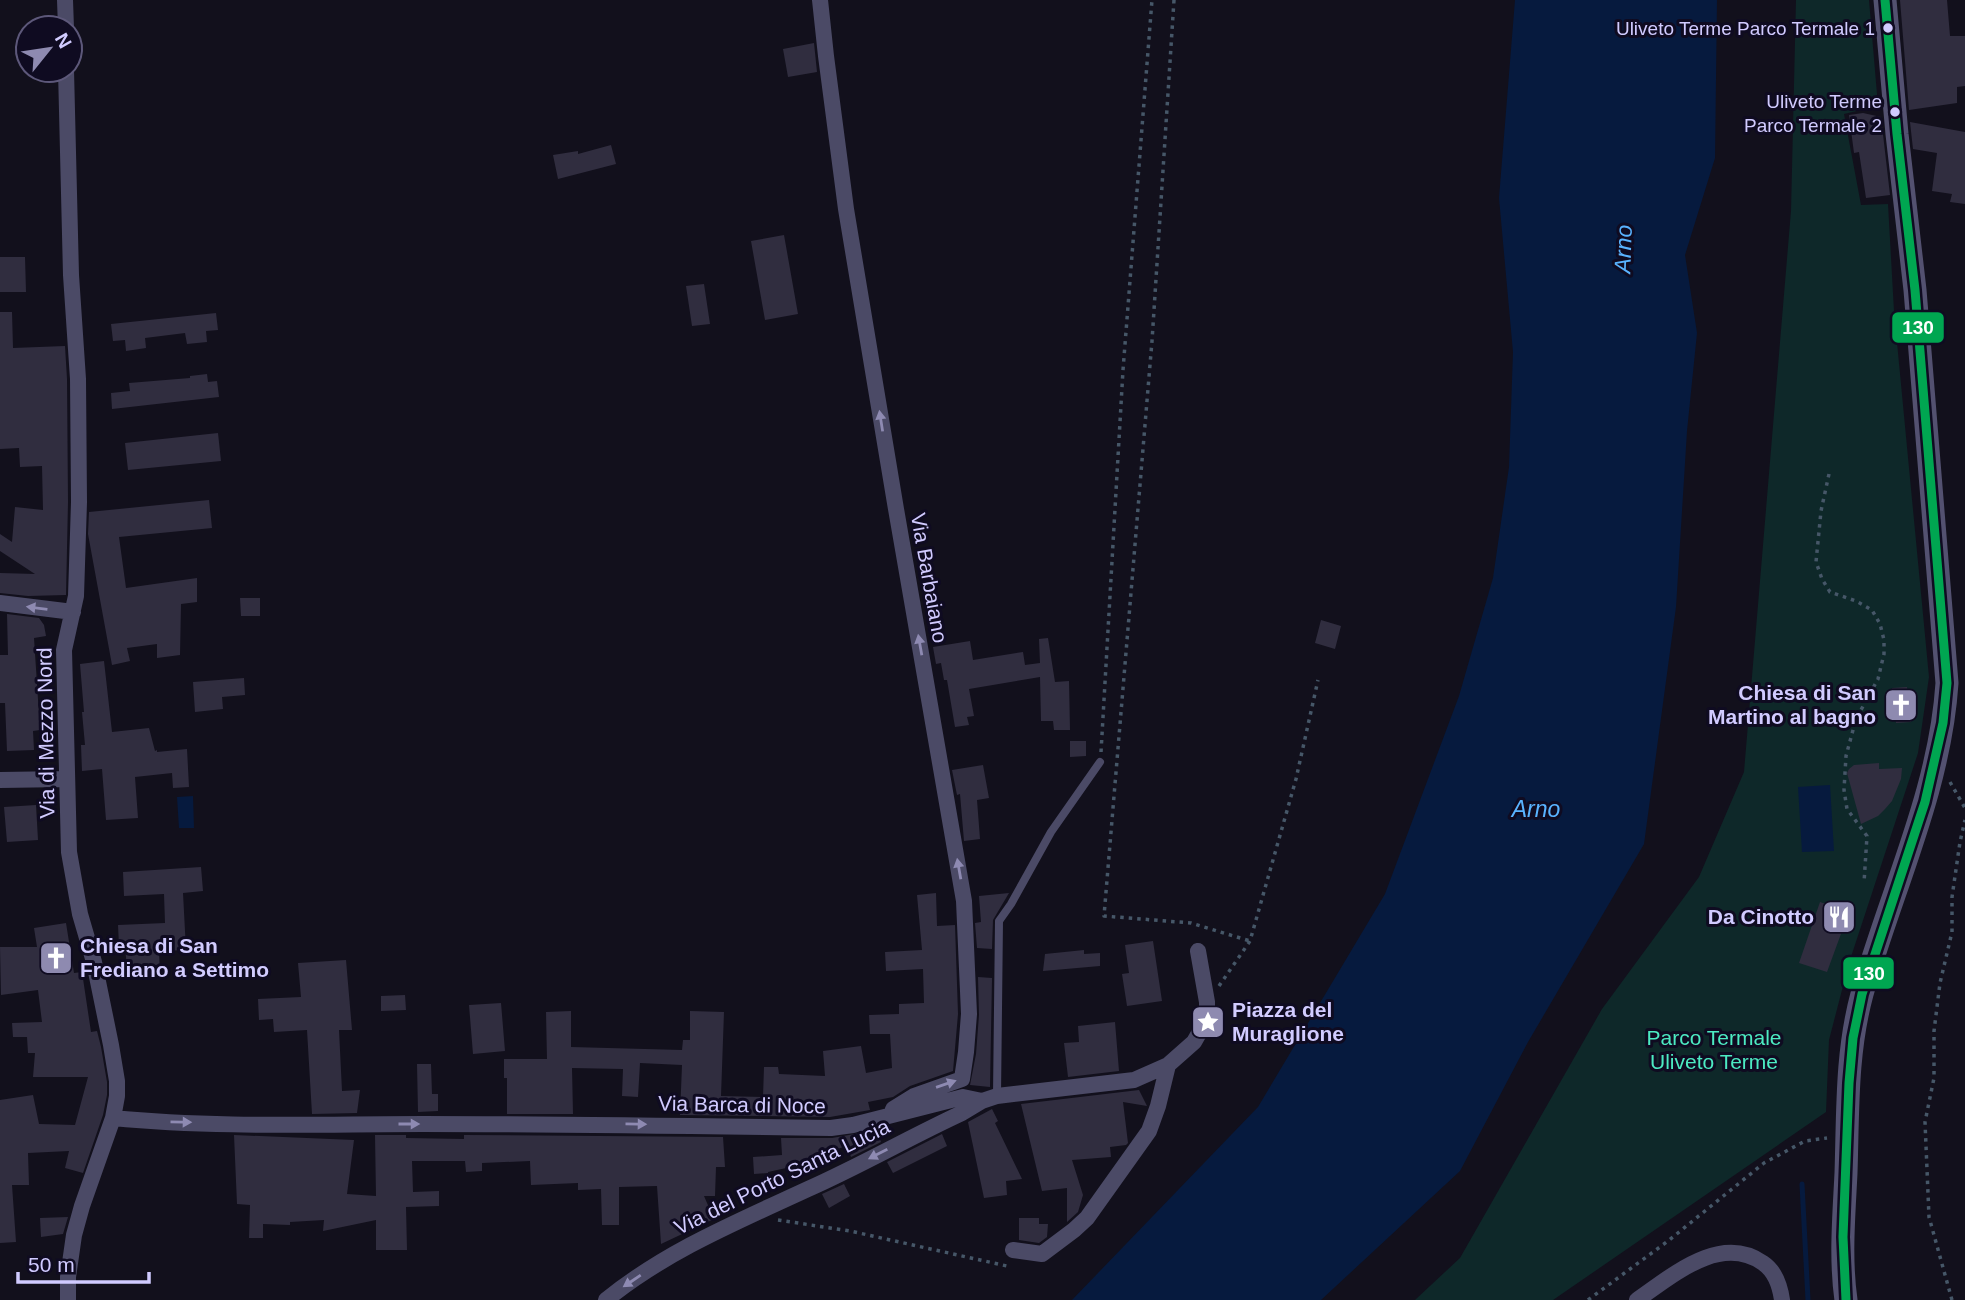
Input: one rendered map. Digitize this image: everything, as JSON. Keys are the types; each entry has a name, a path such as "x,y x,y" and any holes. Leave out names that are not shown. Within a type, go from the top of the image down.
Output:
{"main road":[{"path":"1846,1300 1842,1268 1847,1100 1854,1034 1862,995 1937,757 1947,683 1915,290 1896,134 1885,0"}],"street":[{"name":"Via Barbaiano","path":"820,0 846,209 895,509 966,913 968,1014 962,1079 914,1096 886,1115"},
{"name":"Via di Mezzo Nord","path":"66,84 79,423 76,596 64,650 69,852 117,1081 113,1118 74,1235 68,1300"},
{"path":"0,603 73,612"},
{"path":"0,780 66,779"},
{"path":"1013,1250 1042,1254 1074,1230 1087,1218 1149,1131 1168,1065 1194,1042 1207,1012 1198,951"},
{"name":"Via Barca di Noce","path":"113,1118 152,1122 295,1124 594,1124 831,1128 853,1125 962,1097 990,1098 1133,1080 1168,1065"},
{"name":"Via del Porto Santa Lucia","path":"606,1300 659,1263 727,1226 810,1189 990,1098"},
{"path":"1637,1300 1698,1261 1733,1251 1753,1256 1768,1266 1776,1279 1782,1300"}],"lane":[{"path":"990,1098 999,921 1051,832 1100,762"}],"path":[{"path":"1100,762 1123,370 1153,0"},
{"path":"1174,0 1152,341 1104,916 1191,923 1250,942"},
{"path":"1829,474 1821,511 1816,562 1830,592 1872,610 1880,624 1884,640 1884,654 1878,678 1856,719 1846,756 1844,790 1847,809 1867,836 1864,883"},
{"path":"1207,1002 1250,942 1296,779 1318,680"},
{"path":"1953,787 1965,808"},
{"path":"1952,1300 1928,1217 1925,1122 1934,1078 1934,1031 1940,983 1952,932 1952,897 1965,820"},
{"path":"1588,1300 1668,1241 1765,1163 1805,1141 1825,1139"},
{"path":"776,1220 850,1231 1013,1267"}],"green space":[{"name":"Parco Termale Uliveto Terme","path":"1796,0 1869,0 1878,106 1844,114 1861,205 1888,204 1894,311 1929,677 1918,753 1849,963 1829,1040 1826,1112 1553,1300 1415,1300 1460,1258 1602,1009 1699,877 1744,772 1791,211"}],"water":[{"name":"Arno","path":"1515,0 1717,0 1715,158 1685,255 1697,333 1687,431 1676,607 1644,844 1528,1042 1460,1171 1321,1300 1072,1300 1258,1107 1385,894 1459,696 1493,578 1509,467 1513,352 1499,198"},
{"path":"1830,785 1834,851 1802,852 1798,787"},
{"path":"193,796 194,828 179,828 177,797"}],"building":[{"path":"1900,0 1947,0 1950,36 1965,36 1965,86 1957,87 1957,103 1909,110"},
{"path":"814,43 817,72 788,77 783,49"},
{"path":"1863,113 1881,117 1890,195 1866,198 1859,152 1854,153 1849,115"},
{"path":"1910,122 1965,132 1965,204 1950,202 1952,194 1932,191 1937,153 1913,149"},
{"path":"611,145 616,164 558,179 553,155 578,151 578,154"},
{"path":"784,235 798,314 765,320 751,241"},
{"path":"0,257 25,257 26,292 0,292"},
{"path":"704,284 710,324 692,326 686,286"},
{"path":"0,312 12,312 13,348 65,346 68,502 66,595 28,596 0,593 0,573 35,574 0,551 0,534 12,542 15,507 43,510 42,466 20,467 19,448 0,449"},
{"path":"216,313 218,330 206,331 207,342 187,344 185,333 145,338 146,348 126,351 125,340 113,341 111,324"},
{"path":"207,374 208,382 217,381 219,397 112,409 111,393 130,391 129,383"},
{"path":"218,433 221,461 128,470 125,443"},
{"path":"209,500 212,528 119,537 126,588 197,578 197,602 181,604 180,655 157,658 157,644 127,648 130,661 112,665 88,534 89,512"},
{"path":"240,598 260,598 260,616 241,616"},
{"path":"7,614 39,618 44,625 46,636 34,638 40,730 33,731 34,750 7,751 5,703 0,703 0,655 8,655"},
{"path":"1321,620 1341,626 1335,649 1315,643"},
{"path":"1048,638 1055,682 1069,681 1070,730 1054,730 1053,721 1041,721 1040,677 969,689 974,716 967,717 969,725 955,727 947,680 944,680 941,663 936,664 933,647 970,641 973,660 1023,652 1025,665 1040,663 1039,639"},
{"path":"104,661 112,732 149,728 155,751 187,749 189,787 173,788 172,773 135,777 138,818 106,820 102,769 82,771 81,745 85,745 80,664"},
{"path":"244,678 245,695 222,697 223,709 195,712 193,682"},
{"name":"Chiesa di San Martino al bagno","path":"1907,687 1911,722 1896,723 1892,688"},
{"path":"1070,741 1086,741 1086,756 1070,757"},
{"path":"1879,763 1879,769 1902,768 1901,779 1892,801 1885,809 1878,816 1861,824 1847,773 1854,765"},
{"path":"983,765 989,798 977,800 980,839 964,841 960,794 957,795 952,770"},
{"path":"36,805 38,840 7,842 4,807"},
{"path":"201,867 203,891 183,893 186,950 159,951 160,974 140,975 140,970 127,970 125,945 119,946 118,925 165,923 164,894 124,896 123,872"},
{"path":"936,893 937,926 955,925 958,1014 953,1071 910,1086 893,1097 868,1102 870,1110 830,1117 680,1115 682,1065 640,1063 638,1097 622,1096 623,1069 572,1068 573,1114 507,1114 504,1059 547,1059 546,1012 571,1011 571,1047 682,1050 683,1040 690,1040 690,1011 724,1012 721,1096 763,1097 764,1067 778,1067 779,1074 825,1076 823,1051 861,1046 866,1073 892,1068 890,1034 870,1034 869,1015 899,1014 899,1004 924,1003 923,969 886,971 885,952 922,950 917,895"},
{"path":"1009,893 993,920 992,949 977,948 975,923 981,922 979,896"},
{"path":"1820,902 1849,912 1827,972 1799,963"},
{"path":"66,923 74,973 82,972 91,1032 97,1031 101,1047 107,1082 103,1115 83,1173 65,1168 69,1151 28,1153 29,1185 12,1185 16,1242 0,1243 0,1100 33,1095 39,1124 75,1125 88,1077 33,1077 35,1053 28,1053 27,1037 13,1037 12,1023 42,1022 38,990 1,995 0,947 37,947 34,928"},
{"path":"1153,941 1162,1001 1127,1006 1122,974 1129,973 1125,945"},
{"path":"1084,950 1084,954 1100,953 1100,966 1043,971 1045,954"},
{"path":"346,960 352,1030 339,1030 342,1091 360,1090 357,1113 312,1114 307,1030 274,1032 273,1019 259,1020 258,999 301,997 298,963"},
{"path":"978,977 992,978 990,1087 970,1085 979,1015"},
{"path":"405,995 406,1010 381,1011 381,996"},
{"path":"501,1003 505,1051 473,1054 469,1005"},
{"path":"1115,1022 1119,1071 1068,1077 1064,1043 1079,1042 1078,1026"},
{"path":"417,1064 431,1064 432,1094 438,1094 438,1111 418,1112"},
{"path":"1139,1090 1147,1106 1123,1102 1128,1143 1110,1147 1111,1157 1072,1160 1083,1195 1078,1212 1067,1222 1067,1188 1042,1191 1021,1104"},
{"path":"992,1109 998,1121 995,1123 1022,1179 1006,1181 1007,1195 984,1198 968,1122"},
{"path":"877,1130 881,1142 851,1157 847,1146 817,1155 818,1161 754,1174 753,1157 782,1155 781,1138 832,1138"},
{"path":"942,1134 947,1146 893,1173 887,1162"},
{"path":"234,1135 354,1140 347,1194 376,1196 375,1135 464,1139 464,1135 723,1137 725,1167 716,1167 715,1196 704,1196 714,1219 661,1244 657,1186 619,1187 619,1225 602,1225 601,1189 578,1190 578,1183 531,1185 530,1161 482,1163 482,1171 466,1172 465,1161 412,1161 413,1192 439,1191 439,1206 406,1207 407,1250 376,1250 376,1220 323,1231 324,1220 290,1222 290,1225 263,1224 263,1238 249,1238 250,1205 237,1204"},
{"path":"844,1184 850,1196 829,1208 822,1194"},
{"path":"68,1217 63,1234 41,1237 40,1218"},
{"path":"1019,1218 1039,1218 1039,1224 1048,1224 1047,1237 1039,1243 1019,1240"}],"waterway":[{"path":"1802,1184 1808,1300"}],"transit line":[{"name":"130","path":"1846,1300 1843,1237 1853,1038 1862,994 1925,802 1943,723 1947,683 1915,290 1885,0"}],"place":[{"name":"Uliveto Terme Parco Termale 1","path":"1888,28"},
{"name":"Uliveto Terme Parco Termale 2","path":"1895,112"},
{"name":"Chiesa di San Martino al bagno","path":"1901,705"},
{"name":"Da Cinotto","path":"1839,917"},
{"name":"Chiesa di San Frediano a Settimo","path":"56,958"},
{"name":"Piazza del Muraglione","path":"1208,1022"}]}
